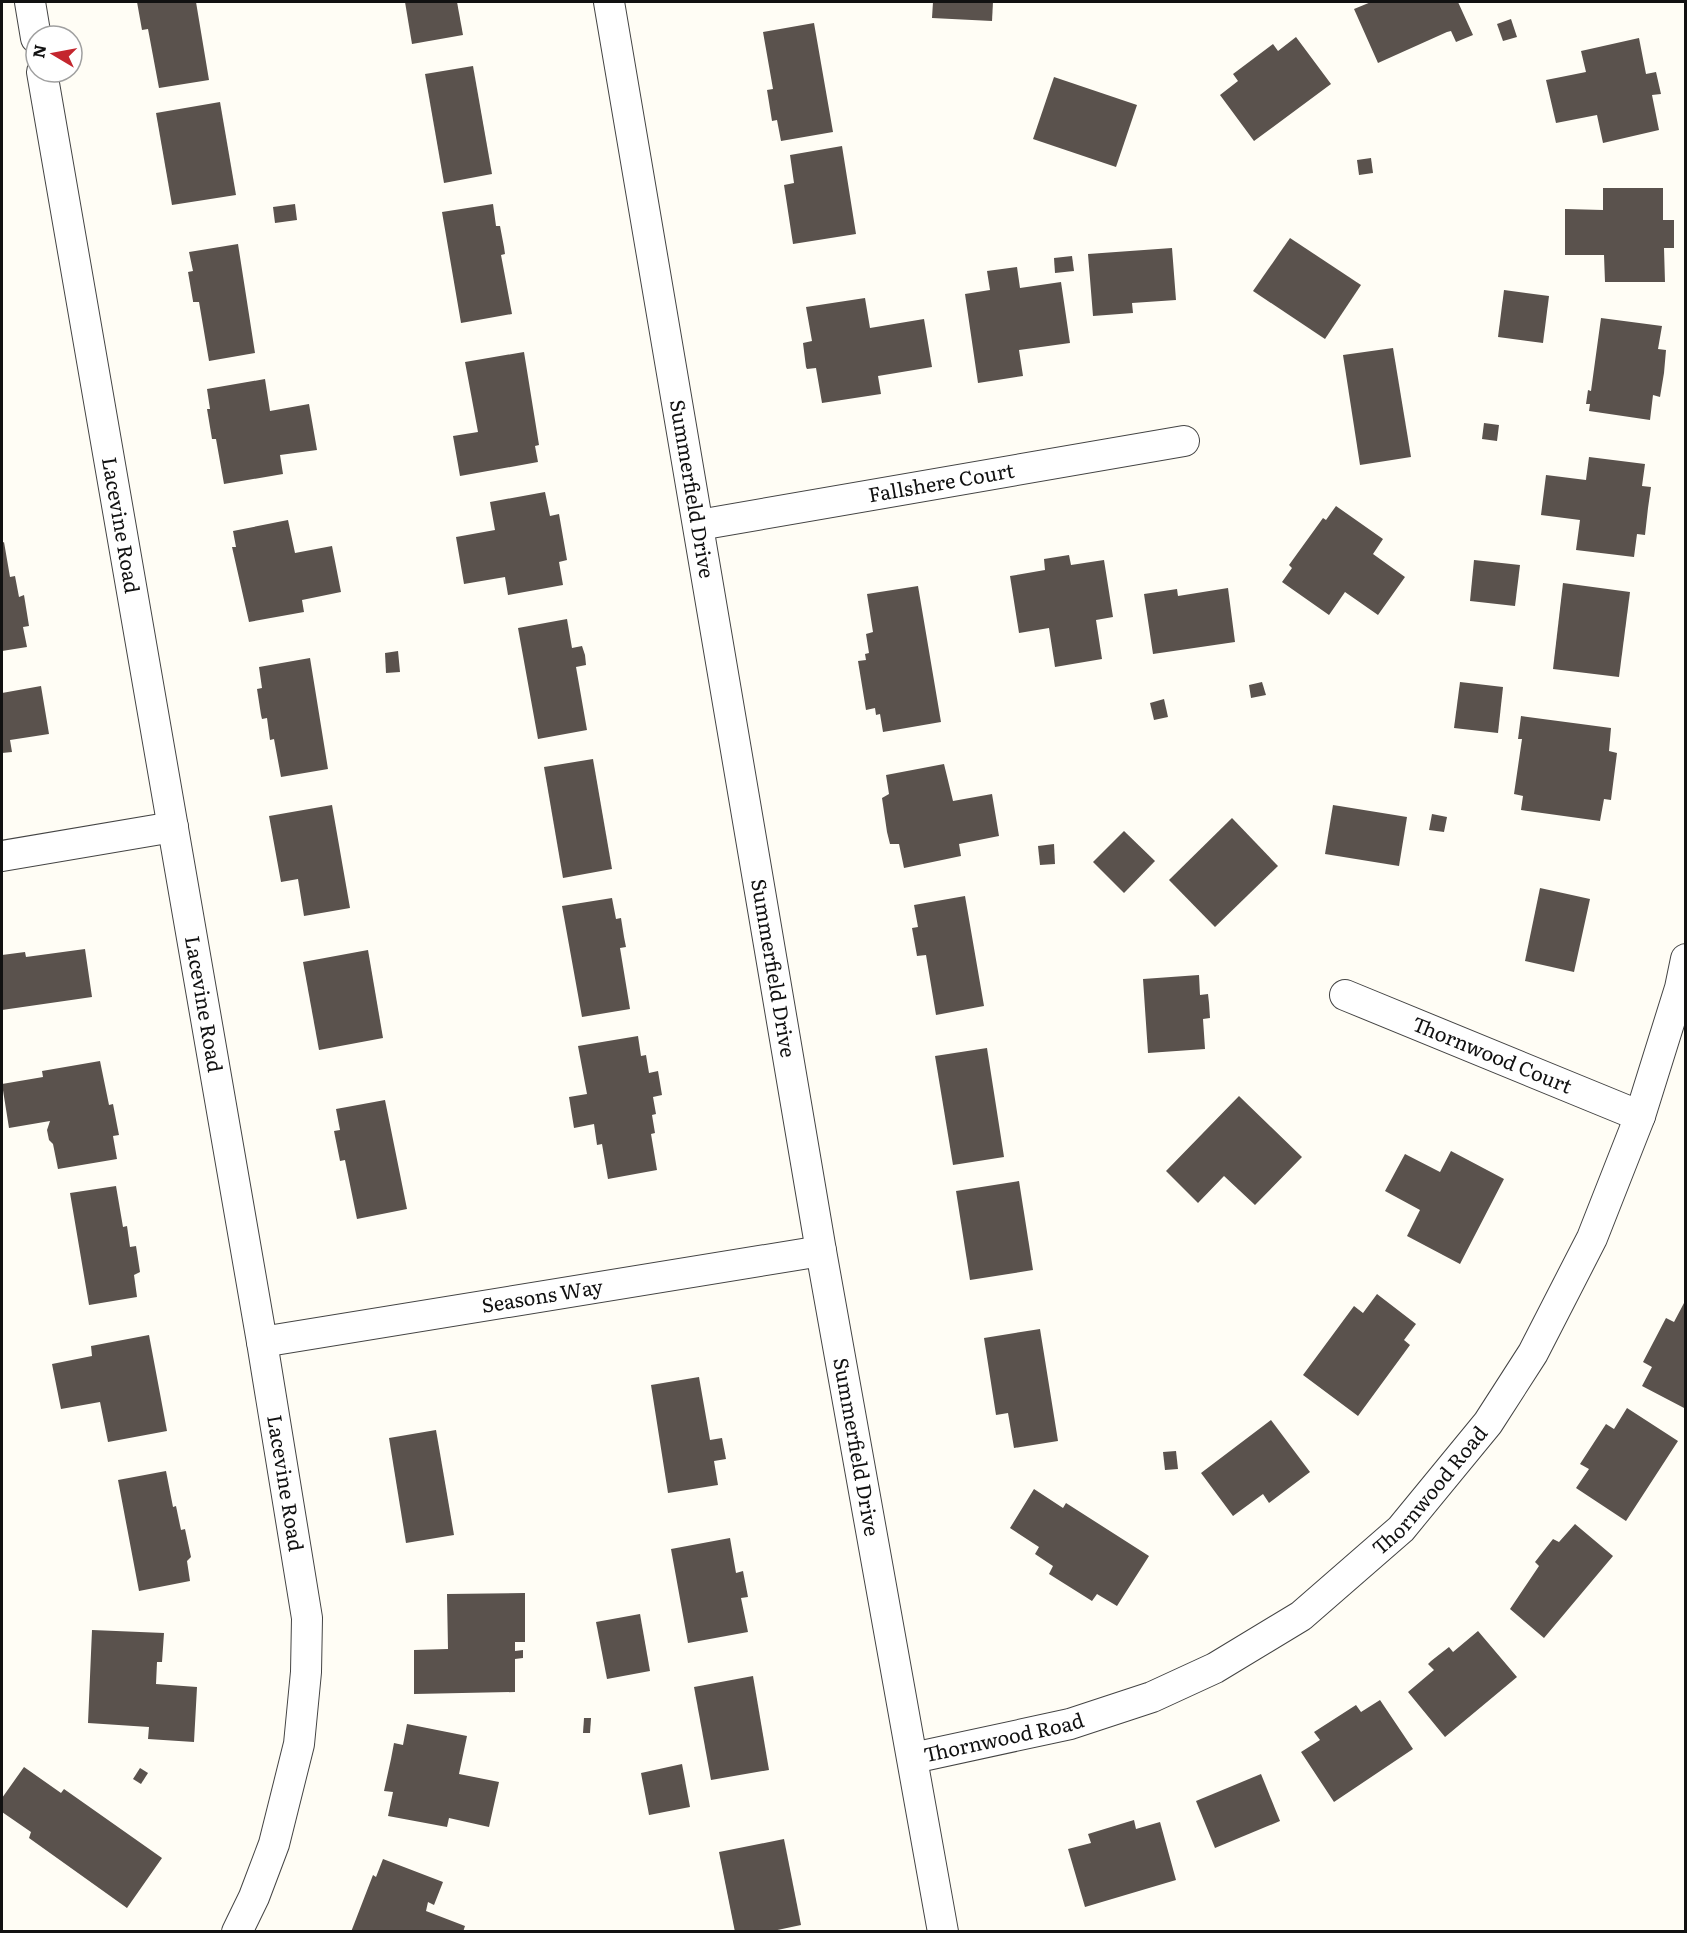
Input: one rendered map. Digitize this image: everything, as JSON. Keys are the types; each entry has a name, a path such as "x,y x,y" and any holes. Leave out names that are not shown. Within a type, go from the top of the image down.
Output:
{"street":[{"path":"30,2 34,24"},
{"name":"Summerfield Drive","path":"609,2 821,1251 943,1932"},
{"name":"Lacevine Road","path":"44,84 262,1342 307,1618 306,1672 298,1744 274,1844 254,1897 237,1932"},
{"name":"Fallshere Court","path":"699,525 1184,441"},
{"path":"2,856 173,827"},
{"name":"Thornwood Road","path":"913,1758 1070,1724 1152,1697 1215,1668 1301,1616 1401,1529 1488,1423 1533,1353 1592,1238 1640,1116 1680,988 1686,959"},
{"name":"Thornwood Court","path":"1345,995 1640,1116"},
{"name":"Seasons Way","path":"262,1342 821,1251"}],"building":[{"path":"137,2 196,2 209,80 159,88 148,29 142,30"},
{"path":"405,2 457,2 463,35 412,44"},
{"path":"933,2 993,2 992,21 932,18"},
{"path":"1371,2 1458,2 1473,35 1456,42 1451,31 1447,32 1378,63 1354,9"},
{"path":"1511,19 1517,37 1503,41 1497,24"},
{"path":"814,23 833,132 781,141 777,120 772,121 767,90 773,89 763,32"},
{"path":"1296,37 1331,84 1254,141 1220,95 1238,81 1233,74 1273,44 1278,51"},
{"path":"1639,38 1646,74 1656,72 1661,94 1652,95 1659,130 1603,143 1597,115 1556,123 1546,80 1586,72 1581,51"},
{"path":"473,66 492,174 444,183 425,74"},
{"path":"1054,77 1137,105 1116,167 1033,139"},
{"path":"220,102 236,195 172,205 156,113"},
{"path":"842,146 856,234 793,244 784,185 794,183 790,155"},
{"path":"1371,158 1373,173 1359,175 1357,160"},
{"path":"1603,188 1663,188 1663,220 1674,220 1674,248 1664,248 1665,282 1605,282 1604,255 1565,255 1565,209 1603,210"},
{"path":"295,204 297,220 275,223 273,207"},
{"path":"493,204 496,226 500,226 504,247 505,254 501,255 512,314 461,323 442,212"},
{"path":"1290,238 1361,285 1325,339 1253,291"},
{"path":"238,244 255,353 209,361 199,302 193,302 188,272 193,271 189,252"},
{"path":"1172,248 1176,300 1132,303 1133,313 1093,316 1088,254"},
{"path":"1072,256 1074,271 1055,273 1054,258"},
{"path":"1017,267 1020,288 1061,282 1070,343 1019,350 1023,376 978,383 965,294 990,290 987,271"},
{"path":"1504,290 1549,296 1543,343 1498,337"},
{"path":"865,298 870,328 924,319 932,367 878,376 881,394 822,403 816,368 807,369 806,367 803,343 812,341 806,307"},
{"path":"1601,318 1662,326 1658,349 1666,350 1664,373 1660,397 1653,395 1650,420 1589,411 1590,404 1586,404 1588,390 1591,391"},
{"path":"1393,348 1411,457 1360,465 1343,355"},
{"path":"524,352 539,445 535,446 538,462 460,476 453,436 478,432 465,362"},
{"path":"265,379 270,411 309,404 317,450 280,455 283,474 224,484 216,439 212,439 207,409 210,409 207,389"},
{"path":"1484,423 1499,425 1497,441 1482,439"},
{"path":"1589,457 1645,464 1642,486 1651,487 1645,535 1637,534 1634,557 1576,550 1580,520 1541,515 1546,475 1586,480"},
{"path":"545,492 550,516 559,514 567,560 559,562 563,585 508,595 505,577 464,584 456,537 495,530 490,502"},
{"path":"1336,506 1383,539 1373,554 1405,577 1378,615 1345,592 1329,615 1282,582 1292,568 1289,565 1323,518 1326,520"},
{"path":"288,520 295,553 332,546 341,592 302,600 304,612 249,622 232,547 236,547 233,531"},
{"path":"4,542 10,577 15,576 19,597 24,595 29,626 23,627 27,647 2,651 2,543"},
{"path":"1069,555 1071,565 1104,560 1113,617 1096,620 1102,659 1055,667 1049,628 1019,633 1010,576 1045,570 1044,559"},
{"path":"1474,560 1520,565 1515,606 1470,601"},
{"path":"1563,583 1630,592 1619,677 1553,669"},
{"path":"918,586 941,722 883,732 880,714 876,715 875,708 866,710 858,661 866,660 865,654 869,653 866,634 873,632 867,594"},
{"path":"1228,588 1235,642 1153,654 1144,594 1177,589 1178,596"},
{"path":"567,619 572,648 582,646 585,655 586,665 576,667 587,730 538,739 518,628"},
{"path":"398,651 400,672 386,673 385,653"},
{"path":"310,658 328,769 281,777 274,739 270,740 267,718 262,719 261,715 257,689 262,688 259,667"},
{"path":"1262,682 1266,695 1251,698 1249,685"},
{"path":"1460,682 1503,687 1498,733 1454,728"},
{"path":"41,686 49,734 10,740 12,752 2,753 2,693"},
{"path":"1164,699 1168,717 1154,720 1150,703"},
{"path":"1521,716 1611,728 1609,751 1617,753 1611,800 1604,799 1600,821 1521,810 1523,796 1514,794 1522,739 1518,739"},
{"path":"593,759 612,869 563,878 544,767"},
{"path":"944,764 953,801 992,794 999,836 959,844 961,856 904,868 899,844 890,844 887,832 882,798 889,794 886,775"},
{"path":"332,805 350,908 304,916 298,879 281,882 269,816"},
{"path":"1333,805 1407,817 1399,866 1325,854"},
{"path":"1432,814 1447,817 1444,832 1429,830"},
{"path":"1232,818 1278,866 1215,927 1169,880"},
{"path":"1124,831 1155,861 1124,893 1093,862"},
{"path":"1054,844 1055,864 1040,865 1038,846"},
{"path":"1540,888 1590,899 1574,972 1525,961"},
{"path":"965,896 984,1006 936,1015 926,955 917,956 912,928 918,927 914,905"},
{"path":"612,898 616,919 621,918 626,947 620,948 630,1009 582,1017 562,906"},
{"path":"85,949 92,997 2,1010 2,955 25,952 26,957"},
{"path":"368,950 383,1038 319,1050 303,962"},
{"path":"1199,975 1200,995 1208,994 1209,1003 1210,1018 1203,1019 1205,1049 1148,1053 1143,979"},
{"path":"638,1036 641,1056 646,1055 649,1073 658,1071 662,1095 653,1097 656,1114 652,1115 655,1133 651,1134 657,1170 608,1179 602,1144 597,1145 594,1124 574,1128 569,1097 587,1094 578,1046"},
{"path":"987,1048 1004,1157 953,1165 935,1056"},
{"path":"100,1061 109,1105 113,1104 119,1135 113,1136 117,1159 58,1169 53,1144 49,1140 47,1130 50,1121 9,1128 2,1084 43,1077 42,1071"},
{"path":"1239,1096 1302,1157 1255,1205 1224,1176 1198,1203 1166,1171"},
{"path":"385,1100 407,1209 357,1219 345,1160 340,1161 334,1131 340,1130 336,1109"},
{"path":"1451,1151 1504,1179 1460,1264 1407,1236 1420,1210 1385,1191 1405,1154 1440,1172"},
{"path":"1019,1181 1033,1270 970,1280 956,1191"},
{"path":"116,1186 123,1227 127,1226 130,1247 136,1246 140,1272 134,1275 137,1297 89,1305 70,1193"},
{"path":"1377,1294 1416,1324 1404,1340 1410,1345 1358,1416 1303,1375 1354,1306 1363,1313"},
{"path":"1684,1303 1686,1304 1686,1409 1642,1386 1652,1367 1643,1362 1666,1318 1674,1322"},
{"path":"1040,1329 1058,1441 1014,1448 1008,1413 996,1415 984,1338"},
{"path":"149,1335 167,1431 108,1442 100,1402 61,1409 52,1364 92,1356 91,1346"},
{"path":"699,1377 710,1440 722,1438 726,1459 714,1461 718,1485 668,1493 651,1385"},
{"path":"1627,1408 1678,1441 1626,1521 1576,1488 1589,1469 1580,1464 1606,1424 1614,1429"},
{"path":"1271,1420 1310,1472 1269,1503 1263,1494 1233,1516 1201,1473"},
{"path":"436,1430 454,1535 406,1543 389,1438"},
{"path":"1176,1451 1178,1469 1165,1470 1163,1452"},
{"path":"166,1471 173,1507 176,1506 181,1530 185,1529 191,1557 187,1561 190,1581 139,1591 118,1480"},
{"path":"1034,1489 1063,1508 1066,1503 1149,1556 1117,1606 1097,1594 1092,1601 1049,1574 1053,1566 1035,1554 1039,1547 1010,1528"},
{"path":"1575,1524 1613,1556 1544,1638 1510,1609 1539,1566 1535,1562 1553,1539 1559,1542"},
{"path":"730,1538 736,1573 743,1571 748,1597 741,1598 748,1632 688,1643 671,1549"},
{"path":"525,1593 525,1642 515,1642 515,1651 523,1650 523,1658 515,1659 515,1692 414,1694 414,1650 448,1649 447,1594"},
{"path":"640,1614 650,1671 607,1679 596,1622"},
{"path":"92,1630 164,1633 162,1662 157,1662 156,1684 197,1687 194,1742 148,1739 149,1727 88,1723"},
{"path":"1478,1631 1517,1677 1445,1737 1408,1692 1434,1670 1428,1664 1431,1661 1449,1647 1453,1652"},
{"path":"753,1676 769,1770 711,1780 694,1687"},
{"path":"1380,1700 1413,1749 1334,1802 1301,1752 1320,1740 1314,1732 1356,1705 1361,1712"},
{"path":"584,1718 591,1718 590,1733 583,1733"},
{"path":"407,1724 467,1736 459,1774 499,1782 489,1827 449,1818 447,1827 388,1816 393,1792 384,1791 394,1743 403,1745"},
{"path":"682,1764 690,1807 649,1815 641,1773"},
{"path":"24,1767 61,1793 64,1789 162,1858 127,1908 29,1838 31,1832 2,1812 2,1798"},
{"path":"140,1768 148,1773 141,1784 133,1779"},
{"path":"1261,1774 1280,1821 1215,1848 1196,1801"},
{"path":"1134,1820 1136,1829 1160,1822 1176,1880 1085,1907 1068,1849 1091,1843 1088,1834"},
{"path":"784,1839 801,1925 768,1932 735,1932 719,1852"},
{"path":"383,1859 443,1882 434,1905 428,1902 426,1911 465,1926 463,1932 351,1932 373,1875 376,1877"}]}
